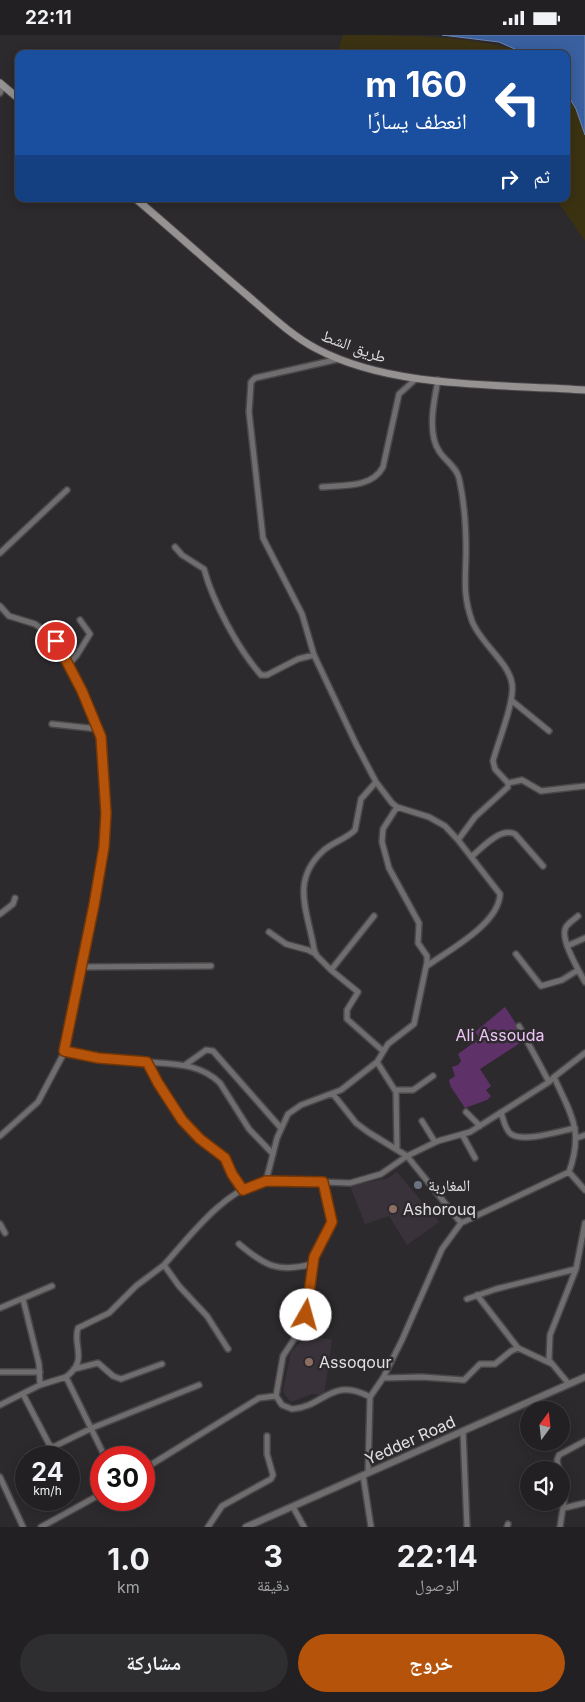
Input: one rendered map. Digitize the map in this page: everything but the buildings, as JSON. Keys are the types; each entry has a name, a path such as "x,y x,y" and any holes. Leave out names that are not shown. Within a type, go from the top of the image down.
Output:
{"main road":[{"path":"2,84 15,95"},
{"name":"طريق الشط","path":"139,202 278,321 307,343 342,359 368,369 417,378 585,390"}],"street":[{"path":"0,93 2,84"},
{"path":"342,359 255,378 249,388 249,411 263,538 302,614 314,655 376,783 397,807 436,821 458,840 499,891 500,898 497,909 487,921 426,966"},
{"path":"322,487 354,485 378,475 383,467 399,394 417,378"},
{"path":"438,380 434,416 434,441 441,454 454,468 459,479 466,541 464,595 477,632 503,665 512,681 511,699 493,761 495,769 508,783"},
{"path":"0,553 67,490"},
{"path":"175,547 182,555 204,569 208,585 240,645 261,675 267,675 298,659 314,655"},
{"path":"0,605 9,616 32,623 48,631 60,645 98,729 103,748 105,834 82,967 64,1051 38,1103 0,1136"},
{"path":"68,665 77,655 90,634 80,621"},
{"path":"511,699 549,731"},
{"path":"52,724 98,729"},
{"path":"508,783 522,780 541,791 585,787"},
{"path":"316,955 303,897 306,873 313,860 324,850 355,830 360,799 376,783"},
{"path":"458,840 470,822 506,789 508,783"},
{"path":"266,1181 280,1127 294,1109 333,1094 377,1062 388,1044 414,1024 427,956 418,943 419,923 389,868 382,842 383,829 397,807"},
{"path":"471,857 501,834 510,832 515,834 543,866"},
{"path":"0,914 13,904 15,898"},
{"path":"331,970 374,916"},
{"path":"578,916 565,928 567,946 585,982"},
{"path":"268,932 286,944 308,950 316,955 358,992 347,1010 347,1019 383,1051"},
{"path":"567,946 585,937"},
{"path":"516,954 541,986 562,980 578,970"},
{"path":"82,967 211,966"},
{"path":"519,1026 550,1082"},
{"path":"185,1065 206,1050 213,1051 280,1127"},
{"path":"64,1051 98,1058 185,1065 203,1070 220,1083 249,1129 273,1154"},
{"path":"0,1405 40,1385 66,1377 74,1369 80,1350 76,1333 78,1328 109,1313 136,1286 164,1265 205,1219 243,1190 266,1181 350,1183 374,1177 388,1171 407,1156 435,1142 446,1137 463,1136 550,1082 585,1053"},
{"path":"147,1062 182,1120 200,1139 225,1158 232,1174 243,1190"},
{"path":"377,1062 395,1089 397,1150"},
{"path":"395,1089 413,1090 433,1076"},
{"path":"554,1077 575,1128 577,1138 569,1173"},
{"path":"333,1094 356,1123 407,1156 461,1223"},
{"path":"466,1112 480,1126"},
{"path":"501,1112 509,1132 515,1136 528,1137 575,1128"},
{"path":"422,1121 435,1142"},
{"path":"577,1138 585,1135"},
{"path":"463,1136 475,1158"},
{"path":"569,1173 585,1190"},
{"path":"371,1527 366,1474 370,1397 383,1378 402,1340 438,1257 461,1223 569,1173"},
{"path":"323,1182 332,1222 316,1252 312,1264 306,1315 300,1330 283,1356 276,1396 282,1405 292,1409 342,1390 353,1389 370,1397"},
{"path":"552,1365 548,1353 550,1335 576,1269 585,1223"},
{"path":"0,1224 5,1233"},
{"path":"239,1244 263,1263 289,1268 312,1264"},
{"path":"164,1265 178,1286 207,1316 228,1349"},
{"path":"467,1299 576,1269"},
{"path":"0,1307 52,1286"},
{"path":"477,1295 518,1348 552,1365 568,1383"},
{"path":"23,1299 33,1335 40,1373 40,1385"},
{"path":"383,1378 422,1377 464,1380 480,1364 495,1364 511,1351 518,1348"},
{"path":"74,1369 98,1363 113,1376 121,1379 162,1364"},
{"path":"0,1372 40,1373"},
{"path":"66,1377 100,1446"},
{"name":"Yedder Road","path":"246,1527 585,1377"},
{"path":"23,1394 49,1444 53,1447 92,1428 199,1385"},
{"path":"155,1462 259,1398 276,1396"},
{"path":"463,1431 467,1527"},
{"path":"208,1527 222,1506 271,1479 273,1475 267,1454 267,1436"},
{"path":"557,1461 558,1455 585,1441"},
{"path":"0,1477 23,1527"},
{"path":"41,1527 90,1500"},
{"path":"570,1507 585,1503"},
{"path":"293,1507 304,1527"},
{"path":"560,1527 563,1511"}],"shaded area":[{"name":"Ashorouq","path":"397,1172 439,1222 407,1245 389,1216 365,1224 350,1186 388,1178"},
{"name":"Assoqour","path":"306,1335 332,1340 324,1395 312,1394 291,1402 283,1392 291,1352"}],"green space":[{"name":"Ali Assouda","path":"505,1007 526,1039 480,1069 491,1086 486,1090 491,1096 487,1100 465,1108 451,1087 449,1080 455,1076 452,1067 458,1065 461,1061 458,1054 480,1038 475,1032"}],"sand":[{"path":"343,35 437,37 486,43 514,50 339,50"},
{"path":"570,99 576,109 585,135 585,241 558,202 570,202"}],"water":[{"path":"442,35 585,35 585,135 576,109 570,99 570,50 517,50 499,42"}],"place":[{"name":"المغاربة","path":"418,1185"},
{"name":"Ashorouq","path":"393,1209"},
{"name":"Assoqour","path":"309,1362"}],"route":[{"path":"56,641 60,645 71,672 82,691 101,737 106,813 104,847 94,905 64,1051 81,1056 147,1062 182,1120 200,1139 221,1153 243,1190 266,1181 323,1182 332,1222 316,1252 312,1264 306,1315"}]}
